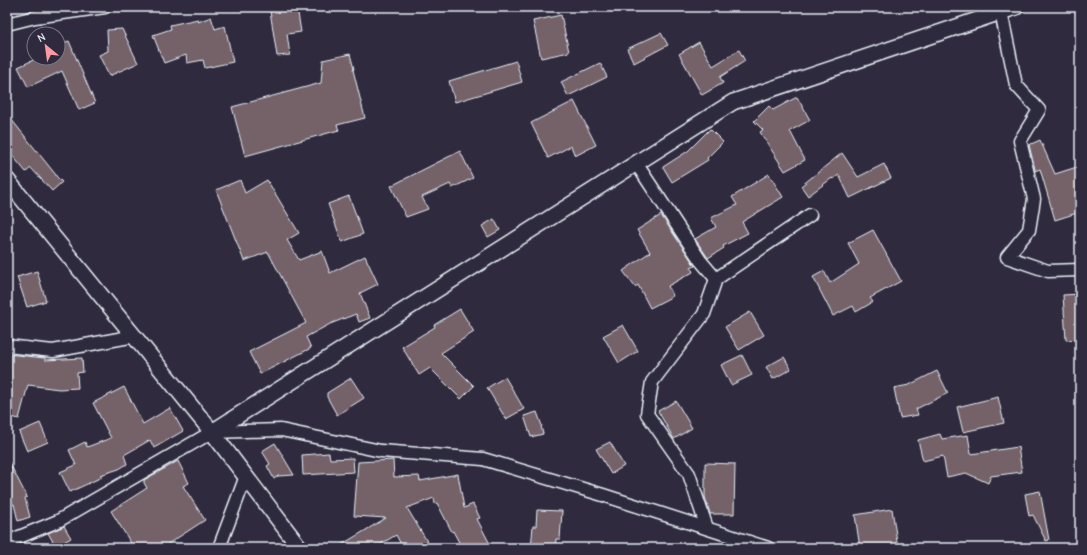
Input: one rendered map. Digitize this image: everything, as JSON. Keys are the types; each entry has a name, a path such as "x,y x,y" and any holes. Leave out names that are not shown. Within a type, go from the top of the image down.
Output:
{"street":[{"path":"7,24 35,17 105,7"},
{"path":"7,542 58,521 212,432 733,102 1016,7"},
{"path":"1001,12 1016,85 1039,110 1020,141 1034,199 1029,230 1006,257 1048,271 1080,270"},
{"path":"636,163 700,260 716,279"},
{"path":"7,180 212,432 300,548"},
{"path":"707,528 689,474 648,414 652,382 704,314 716,279 810,215"},
{"path":"7,346 53,351 135,336"},
{"path":"212,432 281,430 381,451 483,459 604,495 768,548"},
{"path":"220,548 246,476"}],"building":[{"path":"297,7 301,32 287,34 290,55 277,56 270,11"},
{"path":"561,15 569,52 541,58 533,21"},
{"path":"211,17 215,29 225,26 233,62 205,68 203,60 187,63 186,55 164,63 153,35 171,29 170,25 198,19 198,22"},
{"path":"122,29 138,63 109,76 99,55 108,51 107,30"},
{"path":"661,33 668,45 634,63 627,49"},
{"path":"69,41 95,103 79,110 62,71 28,87 18,67 26,63 26,66 66,66 66,42"},
{"path":"699,42 713,66 739,50 745,61 720,77 723,83 702,95 679,54"},
{"path":"350,54 365,118 337,125 339,130 245,156 232,107 321,83 323,60"},
{"path":"516,61 522,82 455,102 449,81"},
{"path":"600,63 607,77 568,96 561,82"},
{"path":"797,97 810,120 790,131 805,160 785,171 760,132 763,130 754,121 769,106 773,110"},
{"path":"574,101 596,145 575,156 571,146 548,158 531,123"},
{"path":"7,114 62,182 52,191 31,168 26,172 7,149"},
{"path":"710,129 723,142 707,158 708,160 672,182 663,167 688,151"},
{"path":"1040,140 1055,174 1080,166 1080,212 1055,220 1040,169 1035,171 1029,145"},
{"path":"460,151 473,178 452,188 450,184 422,197 428,209 406,217 391,186"},
{"path":"842,153 858,177 884,164 891,178 850,198 839,175 833,179 832,178 808,196 801,186"},
{"path":"769,174 783,197 742,222 748,233 723,246 724,248 708,258 695,239 716,227 711,218 737,205 732,197"},
{"path":"240,180 245,193 267,180 299,233 287,240 299,260 322,251 330,273 365,256 378,284 360,293 370,318 359,322 356,314 330,324 306,337 311,348 260,374 249,352 306,323 268,252 244,261 216,190"},
{"path":"349,196 363,234 342,242 328,204"},
{"path":"661,215 695,266 691,268 693,272 668,286 673,296 650,308 638,285 635,287 623,271 650,252 637,230"},
{"path":"494,219 500,230 488,237 482,226"},
{"path":"873,230 901,281 870,298 873,302 856,312 853,306 833,316 813,277 824,271 830,283 859,264 848,243"},
{"path":"37,271 46,301 27,307 17,277"},
{"path":"1080,294 1080,339 1066,340 1063,295"},
{"path":"460,309 474,332 441,353 474,386 461,399 430,368 419,375 402,347 435,327 434,325"},
{"path":"750,312 764,335 739,350 725,327"},
{"path":"623,325 638,351 619,363 603,336"},
{"path":"7,354 45,358 45,360 82,358 83,372 77,373 78,388 59,389 28,385 19,419 7,416"},
{"path":"742,355 752,375 731,385 721,365"},
{"path":"784,357 791,369 773,379 766,367"},
{"path":"937,371 948,393 916,409 918,415 900,418 894,388 909,385"},
{"path":"505,377 524,409 506,419 487,388"},
{"path":"351,378 364,398 337,415 327,397 327,393"},
{"path":"124,387 143,424 170,408 183,431 154,448 150,440 124,455 127,464 119,469 100,475 102,477 70,492 60,472 76,465 69,450 85,442 87,447 111,438 93,403"},
{"path":"998,397 1004,423 963,432 957,407"},
{"path":"676,401 692,428 674,439 658,411"},
{"path":"537,412 543,434 531,437 524,416"},
{"path":"40,423 48,442 27,451 19,432"},
{"path":"940,434 942,439 968,435 971,454 1018,447 1022,472 991,476 988,483 966,473 947,477 943,456 923,461 918,440"},
{"path":"610,442 624,466 611,474 596,449"},
{"path":"275,443 294,475 278,476 274,479 267,466 270,464 262,451"},
{"path":"329,453 330,459 353,458 354,472 303,475 302,455"},
{"path":"7,458 27,497 25,498 30,517 18,521 14,504 7,507"},
{"path":"393,460 394,477 419,476 420,481 458,474 464,508 473,504 480,518 477,519 492,548 462,548 437,503 435,504 434,498 407,508 431,548 403,548 396,535 374,548 336,548 386,518 354,516 358,462"},
{"path":"178,461 189,483 183,486 205,520 168,544 170,548 134,548 111,511 147,488 144,480"},
{"path":"705,463 735,464 734,514 710,514 705,497"},
{"path":"1040,491 1049,540 1046,541 1033,515 1029,516 1025,494"},
{"path":"892,509 898,548 860,548 855,515"},
{"path":"537,510 562,511 560,539 556,539 555,548 531,548 533,526 536,526"},
{"path":"64,526 71,538 56,547 48,533"}]}
